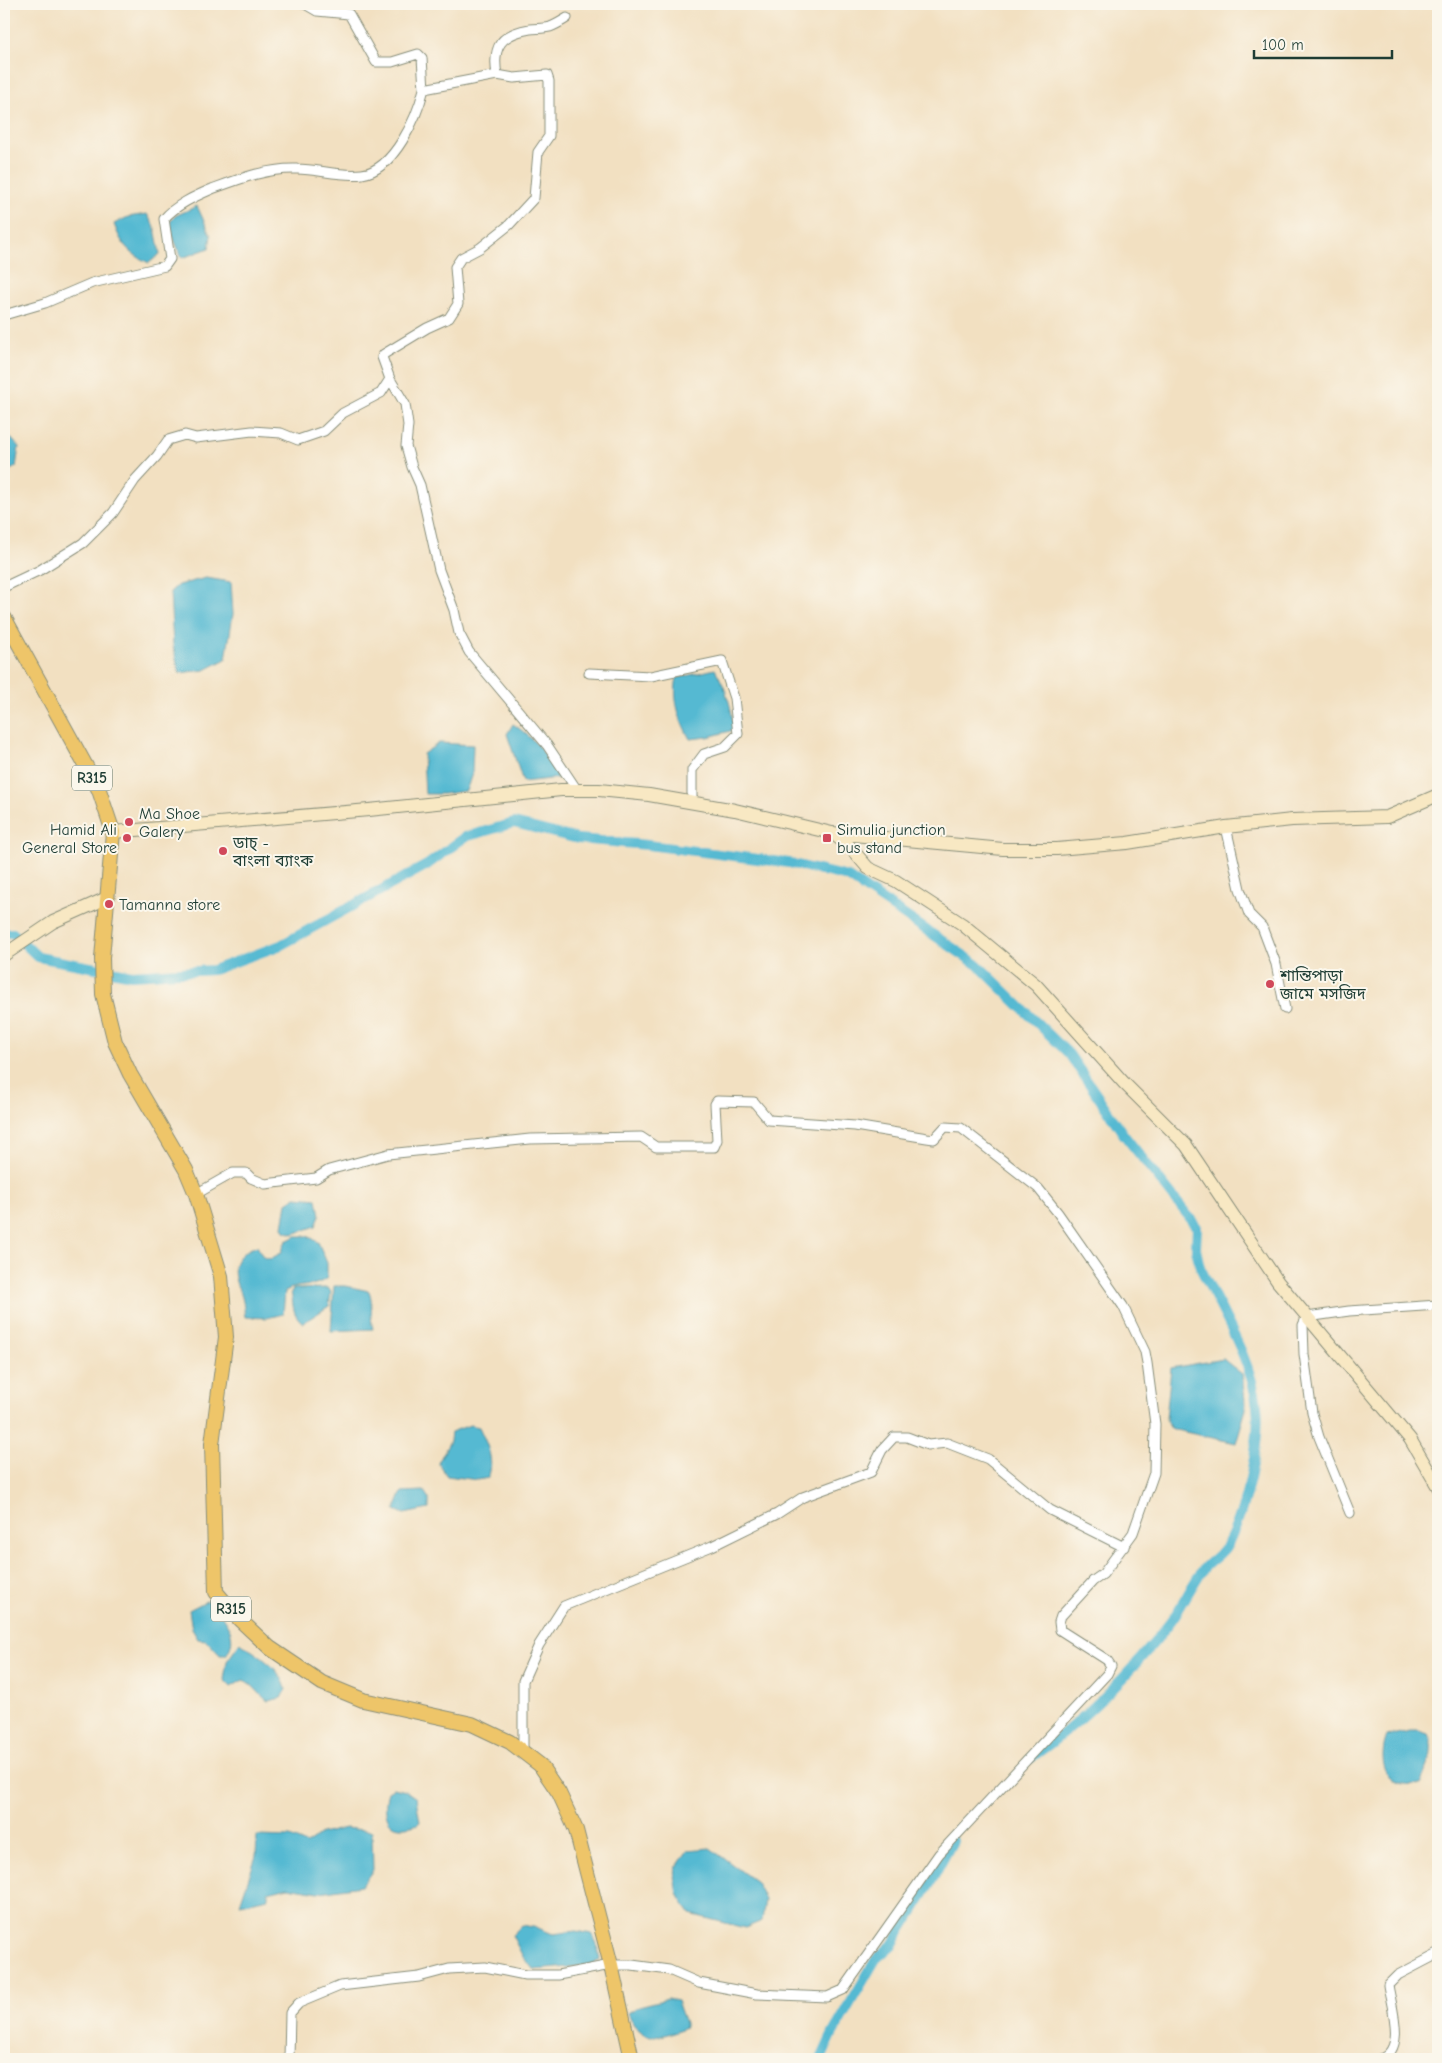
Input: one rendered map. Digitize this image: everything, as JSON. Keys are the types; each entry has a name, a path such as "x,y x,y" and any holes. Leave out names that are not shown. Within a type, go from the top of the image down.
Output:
{"main road":[{"name":"R315","path":"4,617 99,790 113,832 102,958 103,994 115,1042 130,1074 186,1170 196,1194 222,1276 226,1337 212,1444 216,1592 240,1620 270,1648 322,1683 363,1700 472,1724 510,1742 540,1765 559,1793 576,1830 611,1965 632,2059"}],"street":[{"path":"4,315 45,303 92,283 165,266 170,259 164,219 192,197 249,175 296,168 361,174 374,170 386,163 407,131 424,89 422,58 418,54 392,62 376,62 349,14 317,12 305,4"},
{"path":"497,75 494,59 499,44 509,34 550,27 567,18"},
{"path":"424,89 497,75 514,78 547,75 549,82 549,136 538,152 534,198 509,225 480,248 460,258 455,267 458,304 448,318 427,328 382,357 390,379 405,404 408,425 406,446 424,502 439,570 454,610 459,633 469,652 547,745 578,790"},
{"path":"4,587 40,570 83,543 114,513 135,480 157,456 168,440 185,434 196,438 252,432 281,433 298,440 324,431 343,413 381,393 390,379"},
{"path":"589,673 651,676 722,661 734,698 738,734 725,747 704,754 692,770 692,803"},
{"path":"113,832 578,790 649,795 832,833 1003,850 1057,850 1127,843 1226,827 1292,820 1386,817 1438,795"},
{"path":"1226,827 1240,890 1249,914 1262,928 1276,964 1285,1009"},
{"path":"832,833 850,846 868,868 896,881 962,924 1036,985 1124,1084 1186,1145 1278,1282 1410,1439 1438,1487"},
{"path":"4,954 53,922 107,898"},
{"path":"196,1194 234,1173 246,1172 251,1178 266,1184 316,1178 329,1170 388,1154 530,1139 642,1136 656,1148 714,1147 717,1140 715,1104 717,1101 754,1102 769,1120 855,1126 934,1139 945,1127 961,1128 1038,1188 1058,1212 1123,1306 1144,1352 1151,1380 1156,1424 1154,1474 1133,1533 1103,1574 1093,1581 1061,1616 1059,1622 1060,1630 1106,1660 1111,1666 1107,1674 939,1854 843,1990 827,1997 757,1994 699,1983 669,1970 632,1965 611,1965 558,1975 525,1975 485,1967 450,1968 419,1977 340,1986 299,2003 290,2013 289,2059"},
{"path":"1307,1317 1349,1311 1438,1305"},
{"path":"1307,1317 1303,1325 1304,1354 1312,1413 1319,1436 1350,1513"},
{"path":"523,1753 523,1681 539,1645 564,1606 712,1546 777,1514 803,1497 871,1472 882,1450 894,1437 907,1437 928,1445 947,1443 988,1459 1050,1510 1124,1547"},
{"path":"1380,2059 1386,2057 1394,2048 1396,2032 1388,1985 1398,1975 1438,1954"}],"water":[{"path":"197,206 211,236 209,248 182,258 173,237 170,222 175,216"},
{"path":"147,214 155,228 160,254 149,263 136,256 127,248 114,224 128,217"},
{"path":"8,435 19,447 16,467 4,473 4,436"},
{"path":"206,578 231,582 233,614 226,659 205,670 179,673 173,645 170,592 178,585"},
{"path":"715,669 728,698 734,730 708,737 690,739 683,725 676,702 677,678"},
{"path":"513,724 528,735 540,748 558,778 523,782 507,734"},
{"path":"439,743 473,745 472,774 466,791 425,794 423,754"},
{"path":"296,1197 317,1199 320,1215 316,1226 293,1234 285,1231 283,1227 287,1203"},
{"path":"296,1236 308,1236 318,1242 327,1263 327,1278 317,1284 296,1287 285,1291 283,1314 267,1318 245,1317 243,1300 234,1275 238,1259 246,1251 257,1246 263,1257 270,1259 281,1253 286,1241"},
{"path":"334,1286 346,1286 369,1291 373,1329 331,1331"},
{"path":"328,1288 331,1292 329,1306 303,1323 296,1316 291,1292 293,1289"},
{"path":"1223,1359 1242,1374 1246,1409 1236,1443 1171,1429 1166,1419 1171,1368"},
{"path":"470,1425 479,1427 487,1446 491,1465 488,1478 478,1480 447,1476 438,1463 450,1441 451,1432"},
{"path":"424,1491 429,1499 429,1509 404,1514 395,1510 402,1492"},
{"path":"206,1601 212,1602 229,1627 232,1641 226,1655 220,1655 206,1640 198,1639 192,1629 189,1610"},
{"path":"240,1643 268,1662 279,1674 286,1689 281,1698 268,1701 253,1686 243,1680 231,1687 224,1680 227,1661"},
{"path":"1410,1731 1428,1734 1430,1740 1430,1760 1420,1785 1397,1782 1387,1774 1383,1762 1387,1736"},
{"path":"393,1788 406,1791 416,1798 420,1822 405,1827 398,1827 392,1824 387,1815 386,1803 388,1791"},
{"path":"345,1828 372,1831 373,1870 361,1886 319,1892 288,1887 268,1892 268,1898 240,1904 256,1856 257,1836 290,1837 306,1844 321,1834"},
{"path":"710,1848 756,1882 765,1899 762,1921 745,1928 690,1914 678,1894 675,1876 676,1868 688,1850"},
{"path":"522,1925 538,1928 553,1934 576,1931 592,1934 597,1944 600,1960 591,1965 534,1970 523,1957 512,1935"},
{"path":"667,1999 677,2001 685,2027 659,2036 645,2034 639,2030 628,2013 639,2006"}],"waterway":[{"path":"4,933 13,933 38,957 132,975 213,970 281,945 427,865 465,837 514,823 578,839 648,845 789,863 848,877 978,965 1069,1054 1124,1135 1197,1227 1196,1249 1200,1267 1242,1353 1249,1371 1257,1406 1257,1439 1250,1477 1240,1515 1227,1545 1205,1567 1171,1621 1124,1677 1088,1712 1031,1758"},
{"path":"821,2059 833,2033 876,1959 892,1945 930,1884 953,1841"}],"place":[{"name":"Ma Shoe Galery","path":"129,822"},
{"name":"Hamid Ali General Store","path":"127,838"},
{"name":"Simulia junction bus stand","path":"827,838"},
{"name":"ডাচ্ - বাংলা ব্যাংক","path":"223,851"},
{"name":"Tamanna store","path":"109,904"},
{"name":"শান্তিপাড়া জামে মসজিদ","path":"1270,984"}]}
